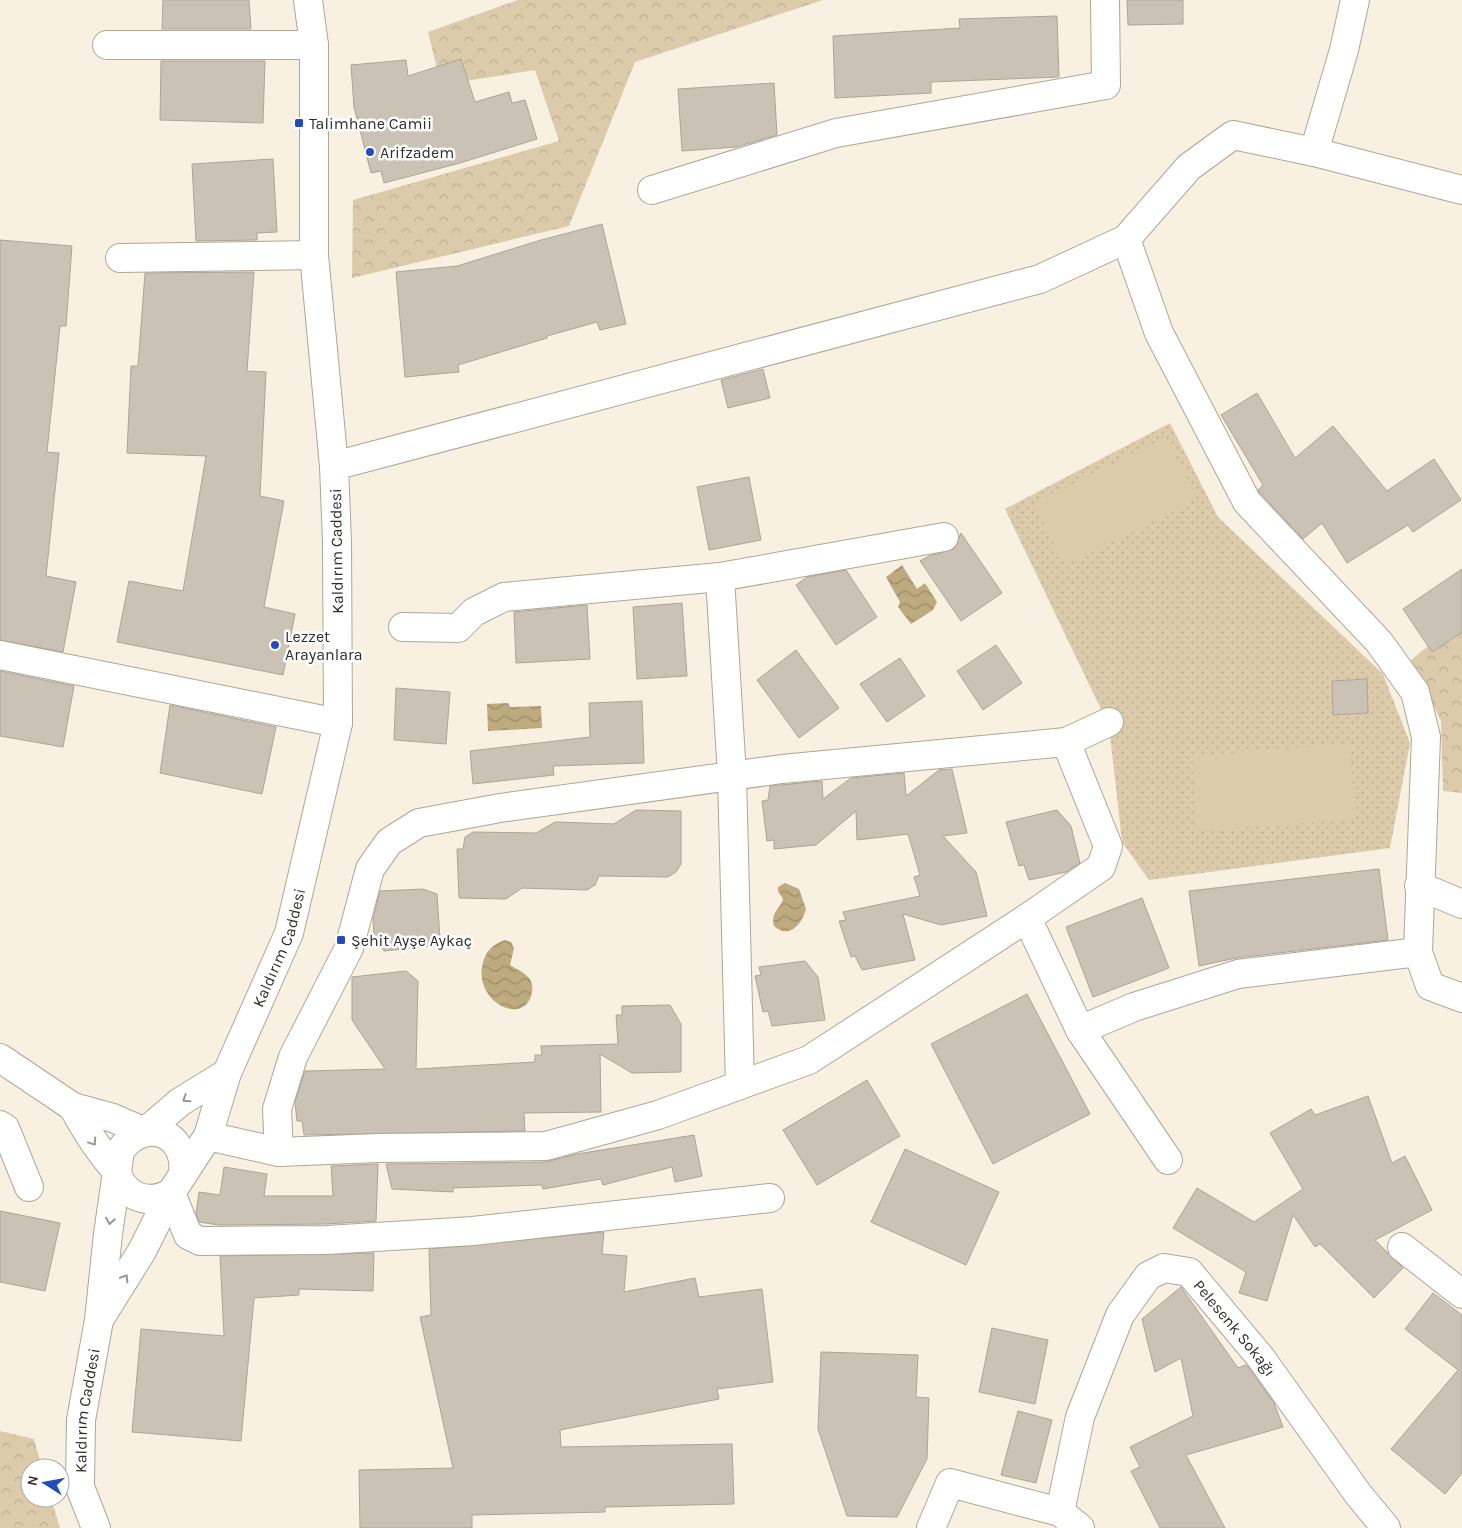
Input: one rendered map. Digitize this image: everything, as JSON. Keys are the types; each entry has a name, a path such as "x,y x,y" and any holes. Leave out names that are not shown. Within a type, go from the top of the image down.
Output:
{"street":[{"name":"Kaldırım Caddesi","path":"100,1320 142,1251 177,1184 208,1136 227,1073 289,933 338,723 337,542 334,466 314,255 314,45 308,0"},
{"path":"652,190 836,133 1106,85 1105,0"},
{"path":"1314,152 1344,50 1356,0"},
{"path":"107,45 314,45"},
{"path":"334,466 1040,279 1126,239 1189,167 1233,135 1314,152 1462,190"},
{"path":"1126,239 1160,333 1246,502 1379,642 1415,692 1426,737 1418,952 1430,986 1462,998"},
{"path":"120,258 314,255"},
{"path":"403,627 458,628 474,612 504,597 720,577 944,537"},
{"path":"720,577 732,776 740,1085"},
{"path":"0,655 338,723"},
{"path":"280,1152 277,1109 294,1057 349,948 370,869 389,842 419,823 500,808 782,769 1066,742 1109,722"},
{"path":"208,1136 280,1152 378,1148 546,1146 658,1115 809,1060 1027,918 1101,867 1108,846 1066,742"},
{"path":"1419,886 1462,904"},
{"path":"1027,918 1080,1030 1168,1160"},
{"path":"1080,1030 1134,1007 1238,974 1418,952"},
{"path":"0,1058 73,1107 113,1118 146,1132 156,1132 167,1136 176,1143 185,1163 177,1184 188,1235 200,1241 327,1240 473,1231 770,1198"},
{"path":"118,1173 120,1151 126,1142 146,1132 180,1102 227,1073"},
{"path":"73,1107 92,1142 118,1173 122,1183 129,1192 139,1198 156,1199 177,1184"},
{"path":"0,1125 5,1128 7,1157 29,1187"},
{"name":"Kaldırım Caddesi","path":"96,1528 80,1487 82,1420 100,1320 108,1234 118,1173"},
{"path":"1402,1247 1462,1294"},
{"name":"Pelesenk Sokağı","path":"1070,1520 1080,1417 1120,1315 1148,1276 1164,1268 1189,1272 1261,1358 1358,1494 1386,1528"},
{"path":"931,1528 950,1483 1070,1520"}],"green space":[{"path":"518,0 823,0 635,62 569,226 352,278 353,200 559,141 535,70 441,85 428,32"},
{"path":"1170,423 1218,517 1383,674 1410,743 1390,848 1149,880 1122,842 1109,726 1005,509"},
{"path":"1166,437 1197,499 1065,565 1034,504"},
{"path":"1462,618 1462,793 1443,791 1441,721 1411,660"},
{"path":"1350,744 1355,819 1197,831 1192,756"},
{"path":"0,1431 34,1439 39,1458 20,1458 20,1508 54,1508 60,1528 0,1528"}],"water":[{"path":"902,565 917,589 925,583 937,602 933,610 911,624 898,607 900,602 886,577"},
{"path":"508,703 510,707 541,706 542,728 488,731 487,704"},
{"path":"785,883 799,889 806,909 798,925 790,931 780,930 774,926 773,921 774,914 783,899 778,891 778,887"},
{"path":"505,940 511,942 514,948 510,965 527,976 532,985 532,992 528,1002 521,1008 512,1009 502,1006 486,991 482,980 482,967 487,953 496,944"}],"building":[{"path":"163,0 249,0 251,29 162,29"},
{"path":"1127,0 1183,0 1183,24 1128,25"},
{"path":"1057,16 1059,77 931,82 931,93 835,98 833,36 960,28 959,19"},
{"path":"461,59 475,102 509,92 512,103 525,100 537,139 460,163 384,183 381,171 371,173 354,107 351,65 406,60 408,76"},
{"path":"161,61 265,61 263,123 160,120"},
{"path":"774,83 777,135 736,147 682,151 678,89"},
{"path":"273,159 277,232 257,233 257,240 196,241 192,164"},
{"path":"602,224 626,324 600,330 597,322 458,365 459,372 405,377 396,272 457,266 541,240"},
{"path":"0,240 72,246 66,326 60,326 47,452 59,453 46,576 76,582 63,652 0,640"},
{"path":"254,272 247,371 266,372 260,496 284,501 264,607 295,614 283,675 117,642 129,581 183,591 206,456 127,453 131,366 138,366 145,273"},
{"path":"763,369 770,398 728,408 721,380"},
{"path":"1257,393 1295,458 1333,426 1387,491 1434,459 1461,500 1413,532 1408,525 1347,563 1322,523 1303,539 1258,490 1263,485 1221,415"},
{"path":"749,477 761,540 709,550 697,487"},
{"path":"961,533 1002,593 961,621 920,561 929,556 954,549"},
{"path":"1462,569 1462,632 1432,652 1403,609"},
{"path":"846,570 877,617 836,645 796,585 807,577"},
{"path":"682,603 687,676 637,679 633,607"},
{"path":"587,605 590,659 516,663 514,612"},
{"path":"996,645 1022,683 983,710 957,671"},
{"path":"796,650 839,708 799,738 757,680"},
{"path":"900,658 925,696 887,722 860,684"},
{"path":"0,671 74,686 63,747 0,736"},
{"path":"1367,679 1368,713 1333,715 1332,681"},
{"path":"396,688 450,692 446,744 394,740"},
{"path":"642,701 644,763 553,766 554,775 473,784 470,751 590,737 589,703"},
{"path":"170,705 276,727 262,794 160,773"},
{"path":"952,769 967,833 943,836 976,872 987,916 941,925 903,914 915,960 862,970 855,956 851,957 839,921 846,920 843,912 920,896 914,877 920,875 908,834 857,840 856,811 816,845 774,849 774,840 767,841 762,801 768,800 770,786 822,781 823,799 851,778 904,773 906,796 939,770"},
{"path":"636,810 681,811 681,864 676,872 668,877 599,876 595,885 587,890 522,888 506,899 459,898 457,849 463,849 465,837 473,832 536,833 555,822 614,824"},
{"path":"1057,810 1071,826 1080,863 1066,872 1029,880 1024,865 1019,866 1006,822"},
{"path":"1379,869 1388,940 1236,958 1199,966 1189,891"},
{"path":"423,889 437,894 440,939 431,940 432,946 384,951 374,936 373,919 380,891"},
{"path":"1142,898 1169,968 1093,997 1066,927"},
{"path":"805,961 818,977 825,1020 772,1026 768,1011 763,1012 755,976 761,975 759,967"},
{"path":"406,971 418,981 416,1069 535,1062 535,1055 542,1055 541,1046 618,1044 616,1015 622,1015 622,1006 670,1005 681,1024 681,1072 632,1073 600,1054 601,1112 524,1113 525,1131 304,1135 302,1121 297,1121 295,1102 305,1071 385,1069 352,1020 352,977"},
{"path":"1027,994 1090,1114 993,1164 931,1044"},
{"path":"867,1080 900,1136 817,1185 783,1130"},
{"path":"1368,1096 1392,1163 1405,1156 1432,1210 1375,1240 1403,1268 1374,1298 1320,1244 1315,1247 1293,1215 1267,1301 1239,1293 1246,1272 1173,1228 1197,1188 1254,1222 1303,1189 1270,1133 1311,1109 1315,1115"},
{"path":"694,1135 702,1176 675,1182 672,1167 603,1185 601,1179 543,1189 542,1185 453,1188 453,1192 392,1189 386,1164 546,1162 577,1154"},
{"path":"905,1149 999,1192 966,1265 871,1222"},
{"path":"378,1164 376,1221 326,1224 219,1225 199,1222 196,1213 199,1192 220,1195 224,1167 267,1174 264,1196 333,1196 331,1166"},
{"path":"0,1211 60,1223 45,1291 0,1282"},
{"path":"604,1232 602,1254 627,1256 624,1292 695,1278 699,1297 762,1289 773,1382 717,1389 719,1399 560,1430 561,1447 732,1444 734,1504 605,1507 605,1512 472,1515 472,1528 360,1528 359,1470 453,1468 420,1317 431,1315 429,1249"},
{"path":"374,1253 373,1291 299,1289 299,1295 254,1298 241,1441 132,1432 141,1329 224,1336 220,1256"},
{"path":"1181,1287 1238,1368 1246,1365 1249,1368 1274,1403 1283,1427 1186,1455 1225,1528 1160,1528 1131,1471 1140,1467 1130,1447 1193,1416 1181,1358 1155,1372 1142,1319"},
{"path":"1433,1293 1462,1315 1462,1473 1445,1494 1391,1449 1458,1370 1405,1329"},
{"path":"992,1328 1048,1340 1035,1404 979,1392"},
{"path":"821,1352 918,1355 916,1397 929,1398 927,1459 897,1517 847,1516 818,1429"},
{"path":"1018,1411 1052,1420 1036,1483 1001,1475"}],"place":[{"name":"Talimhane Camii","path":"299,123"},
{"name":"Arifzadem","path":"370,152"},
{"name":"Lezzet Arayanlara","path":"275,645"},
{"name":"Şehit Ayşe Aykaç","path":"341,940"}]}
